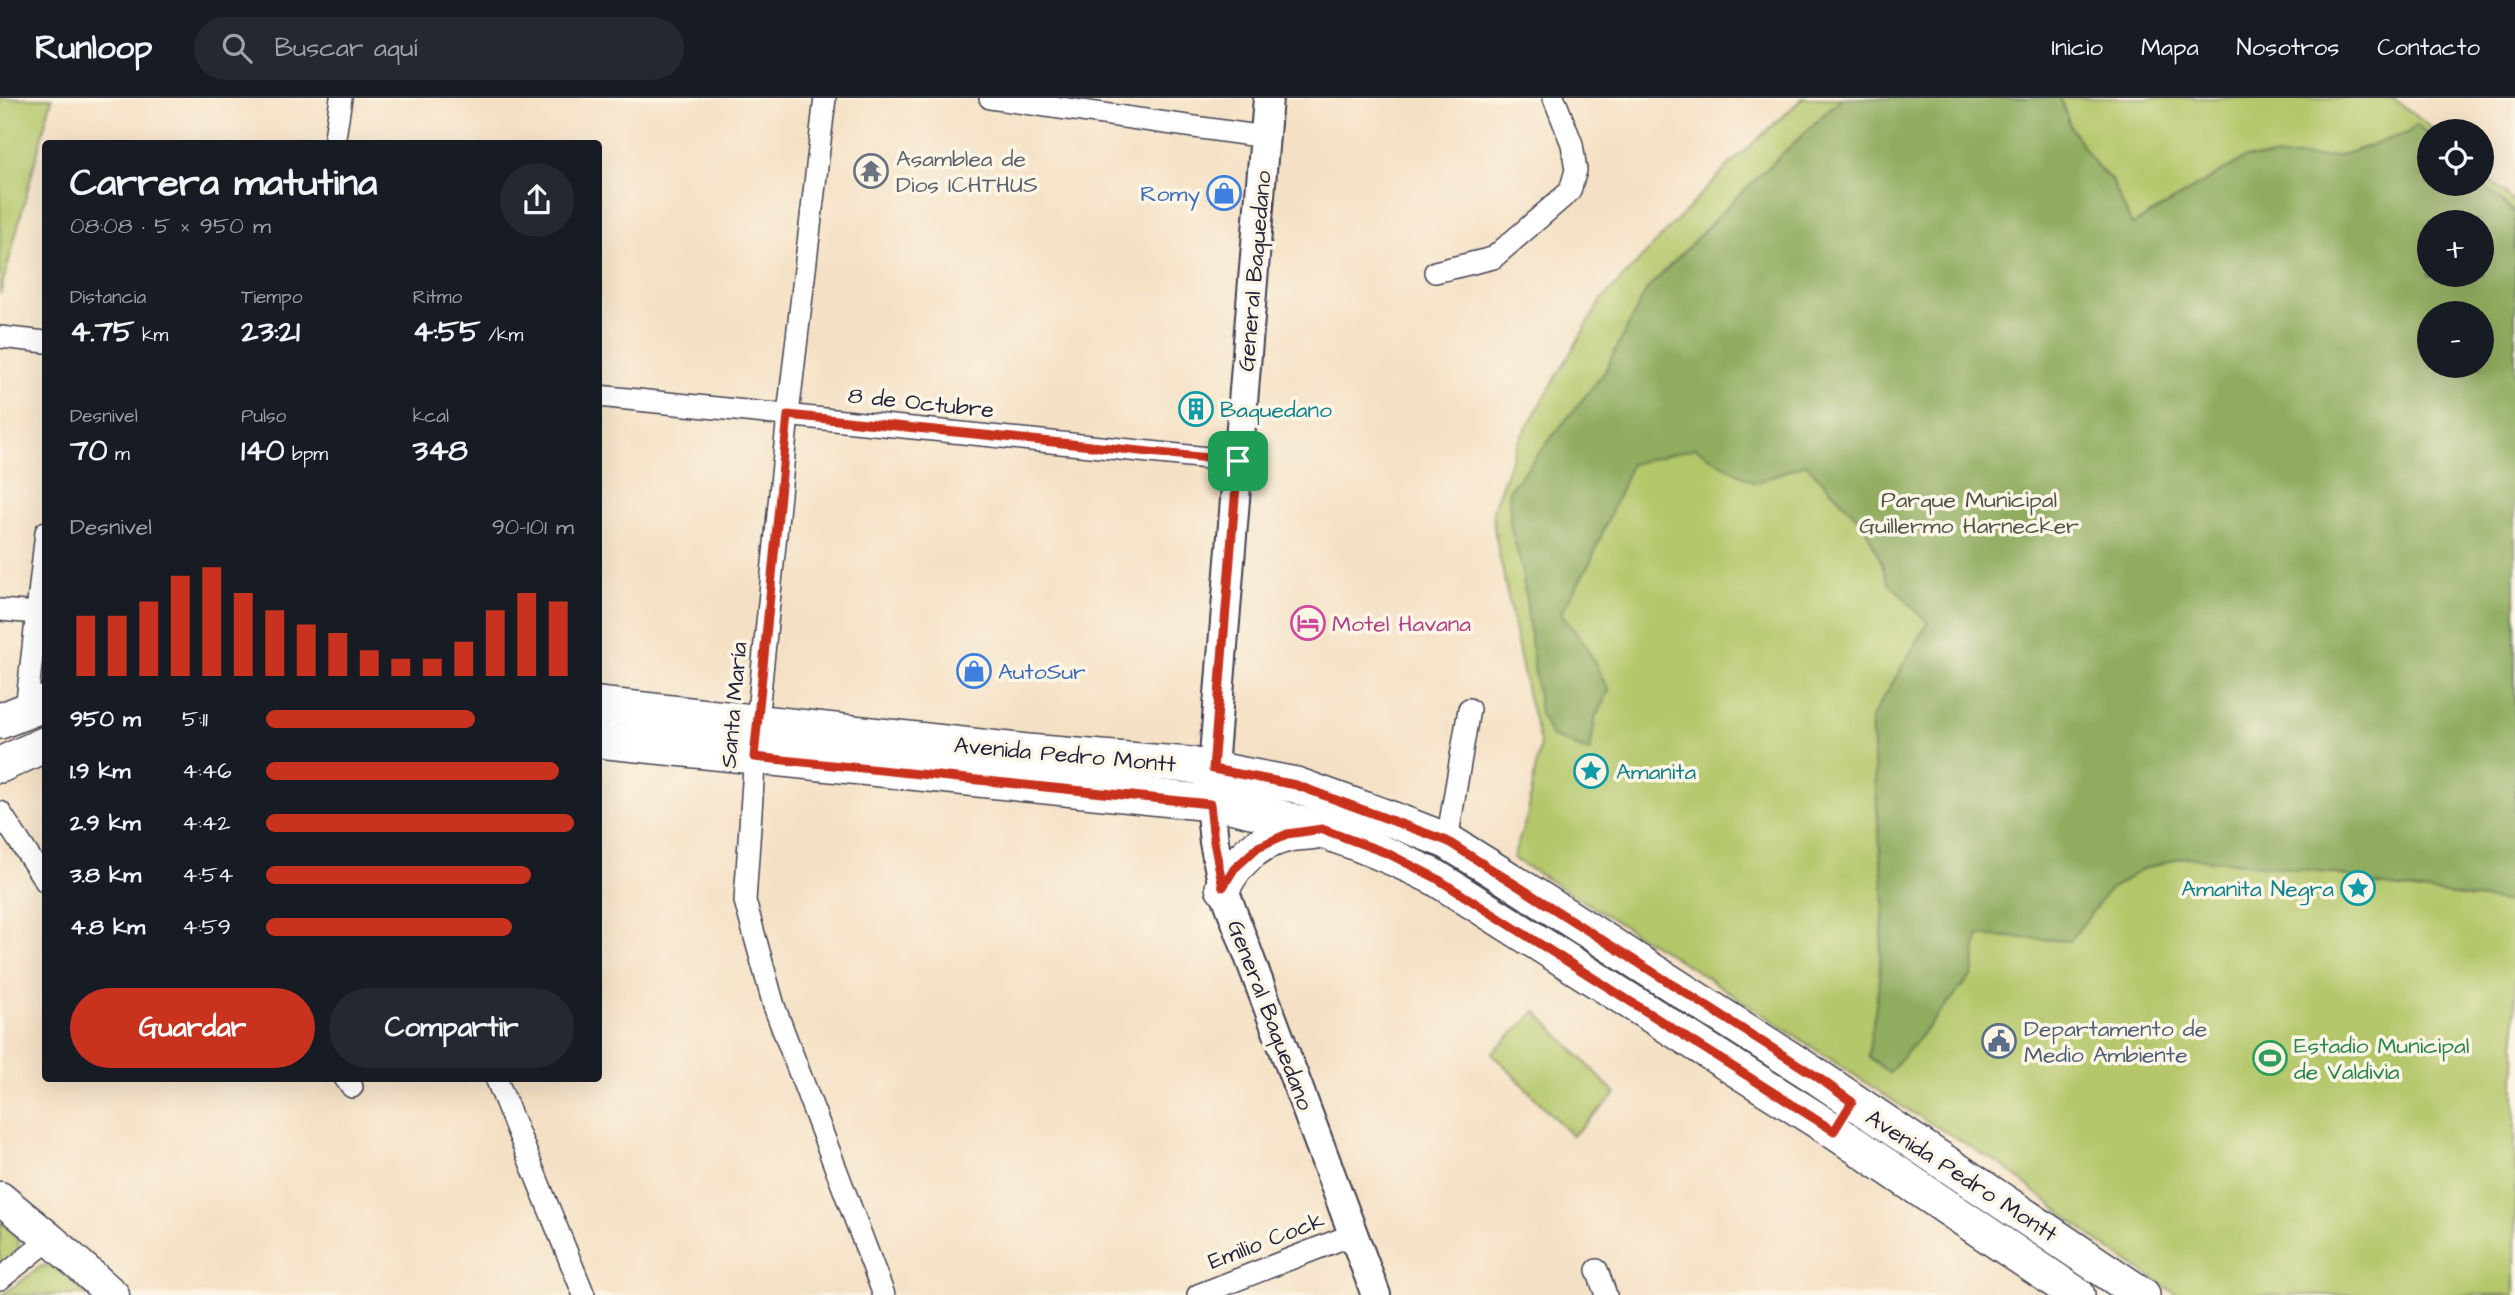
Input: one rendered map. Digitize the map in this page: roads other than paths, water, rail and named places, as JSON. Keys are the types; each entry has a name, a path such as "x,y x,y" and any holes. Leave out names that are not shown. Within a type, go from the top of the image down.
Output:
{"main road":[{"name":"Avenida Pedro Montt","path":"602,705 1027,752 1129,759 1213,769 1296,785 1447,841 1816,1076 2142,1295"},
{"name":"Avenida Pedro Montt","path":"602,740 1259,811 1322,829 1389,854 1436,878 1834,1131 2077,1295"},
{"path":"0,765 42,746"},
{"path":"1223,887 1234,869 1258,847 1287,834 1322,829"},
{"path":"1834,1131 1852,1102"},
{"path":"0,1198 50,1238 113,1295"}],"street":[{"path":"335,140 341,98"},
{"name":"Santa María","path":"825,98 788,415 757,722 745,901 774,1006 884,1295"},
{"path":"990,98 1265,137"},
{"name":"General Baquedano","path":"1268,98 1210,804 1223,887 1376,1295"},
{"path":"1435,272 1493,258 1570,191 1576,170 1572,144 1554,98"},
{"path":"0,337 42,341"},
{"name":"8 de Octubre","path":"602,396 1238,461"},
{"path":"24,711 42,568"},
{"path":"0,610 37,613"},
{"path":"1447,841 1469,709"},
{"path":"0,812 42,876"},
{"path":"498,1082 584,1295"},
{"name":"Emilio Cock","path":"1198,1295 1353,1234"},
{"path":"0,1279 50,1238"},
{"path":"1597,1270 1606,1295"}],"place":[{"name":"Asamblea de Dios ICHTHUS","path":"871,171"},
{"name":"Romy","path":"1224,193"},
{"name":"Baquedano","path":"1196,409"},
{"name":"Motel Havana","path":"1308,623"},
{"name":"AutoSur","path":"974,671"},
{"name":"Amanita","path":"1591,771"},
{"name":"Amanita Negra","path":"2358,888"},
{"name":"Departamento de Medio Ambiente","path":"1999,1041"},
{"name":"Estadio Municipal de Valdivia","path":"2270,1058"}],"park label":[{"name":"Parque Municipal Guillermo Harnecker","path":"1969,512"}]}
